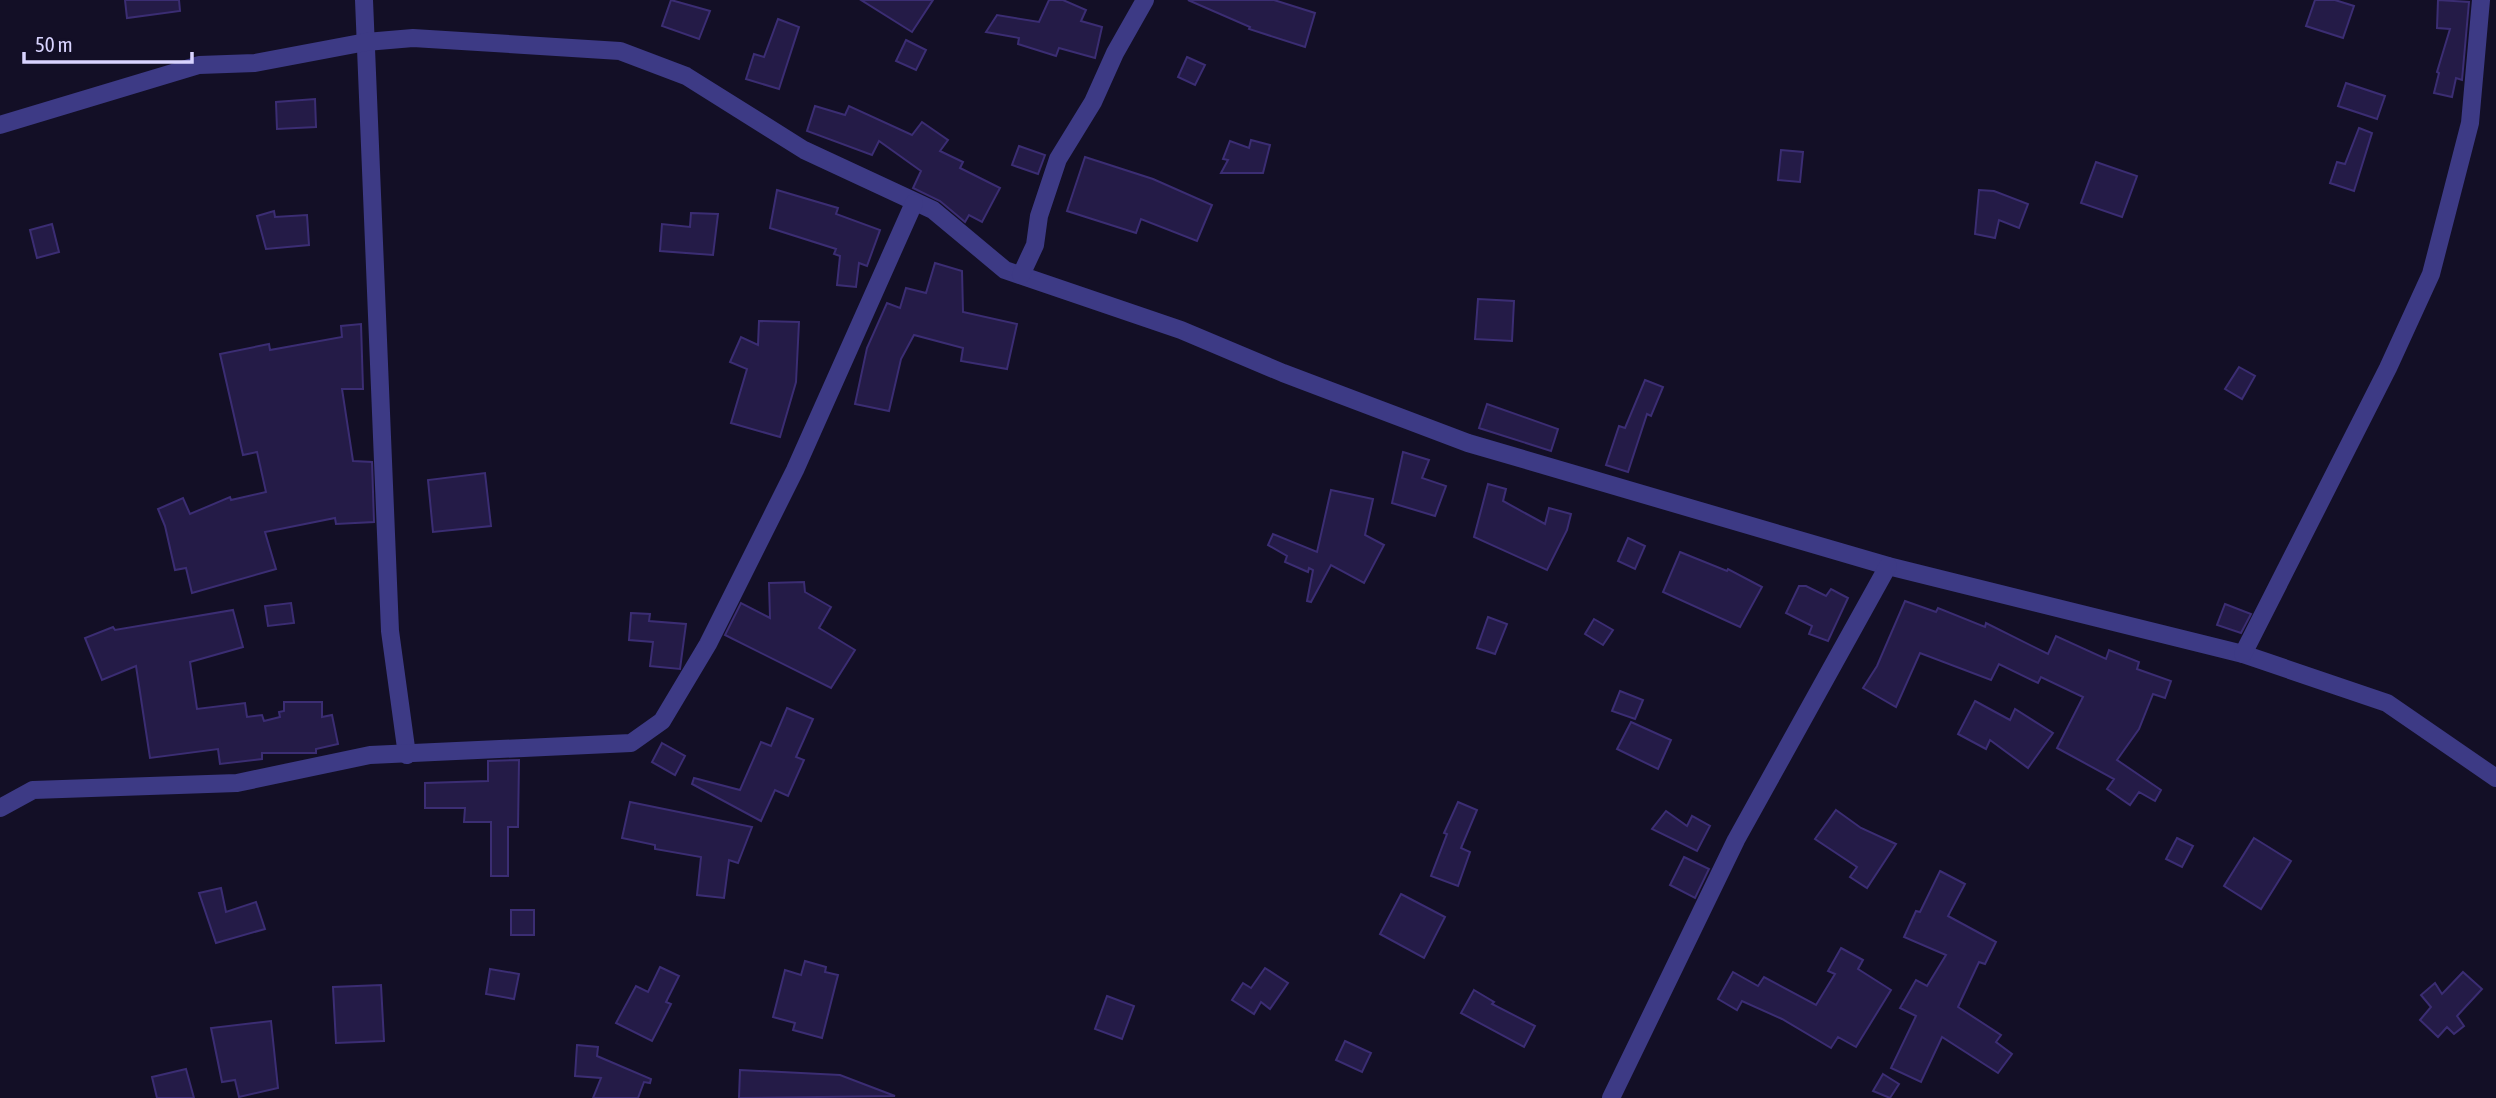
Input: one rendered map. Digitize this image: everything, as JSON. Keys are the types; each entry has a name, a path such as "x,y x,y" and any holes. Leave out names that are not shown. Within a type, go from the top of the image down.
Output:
{"street":[{"path":"364,0 390,631 407,755"},
{"path":"1021,275 1035,245 1040,216 1058,159 1093,102 1115,53 1145,0"},
{"path":"2243,654 2388,368 2431,274 2470,123 2481,0"},
{"path":"0,125 199,65 255,63 366,42 413,38 620,51 686,76 804,150 933,210 1005,270 1181,330 1283,373 1468,443 1888,566 2243,654 2387,703 2496,778"},
{"path":"0,808 33,790 237,783 370,755 631,743 662,721 708,644 795,470 914,203"},
{"path":"1611,1098 1736,840 1888,566"}],"building":[{"path":"125,0 179,0 180,11 127,18"},
{"path":"671,0 710,11 699,39 662,26"},
{"path":"861,0 933,0 912,32"},
{"path":"1049,0 1063,0 1086,10 1081,21 1102,27 1095,58 1059,48 1056,56 1018,44 1019,38 986,32 997,15 1039,22"},
{"path":"1188,0 1274,0 1315,13 1305,47 1249,29 1250,27"},
{"path":"2315,0 2335,0 2354,6 2343,38 2306,26"},
{"path":"2438,0 2469,2 2462,80 2456,78 2452,97 2434,93 2439,73 2437,72 2450,29 2437,28"},
{"path":"778,19 799,27 779,89 746,79 754,54 764,57"},
{"path":"906,40 926,50 916,70 896,61"},
{"path":"1187,57 1205,65 1195,85 1178,77"},
{"path":"2346,83 2385,96 2377,119 2338,106"},
{"path":"315,99 316,127 277,129 276,102"},
{"path":"815,106 845,115 849,106 912,135 922,122 948,140 940,151 963,162 960,168 1000,188 982,222 969,215 965,222 940,201 913,188 921,171 879,141 872,155 807,131"},
{"path":"2359,128 2372,133 2354,191 2330,183 2337,162 2345,164"},
{"path":"1251,140 1270,145 1263,173 1221,173 1228,160 1223,159 1230,141 1249,148"},
{"path":"1019,146 1045,155 1038,174 1012,165"},
{"path":"1781,150 1803,152 1800,182 1778,180"},
{"path":"1085,157 1153,179 1212,205 1197,241 1141,219 1136,233 1067,211"},
{"path":"2096,162 2137,176 2122,217 2081,203"},
{"path":"777,190 838,208 836,214 880,230 867,266 859,263 856,287 837,285 840,256 834,254 836,249 770,228"},
{"path":"1979,190 1994,191 2028,204 2019,228 1999,220 1995,238 1975,234"},
{"path":"274,211 275,217 307,215 309,245 266,249 257,216"},
{"path":"691,213 718,214 713,255 660,251 662,224 690,227"},
{"path":"52,224 59,252 37,258 30,230"},
{"path":"935,263 962,271 963,312 1017,324 1007,369 961,361 963,348 914,335 901,359 889,411 855,404 867,348 887,303 900,308 906,288 926,293"},
{"path":"1478,299 1514,301 1512,341 1475,339"},
{"path":"759,321 799,322 796,382 780,437 731,423 747,369 730,362 741,337 758,345"},
{"path":"361,324 363,389 342,389 353,461 372,462 374,522 336,524 335,518 265,532 276,569 192,593 186,568 175,570 165,526 158,509 183,498 190,514 230,497 231,500 266,492 257,452 243,455 220,354 269,344 270,350 342,337 341,326"},
{"path":"2239,367 2255,376 2242,399 2225,389"},
{"path":"1645,380 1663,387 1651,416 1647,414 1628,472 1606,465 1619,426 1625,428"},
{"path":"1487,404 1558,429 1551,451 1479,428"},
{"path":"1403,452 1429,460 1422,478 1446,486 1435,516 1392,503"},
{"path":"485,473 491,526 433,532 428,480"},
{"path":"1488,484 1506,489 1503,501 1545,524 1549,508 1571,514 1567,530 1547,570 1474,537"},
{"path":"1331,490 1373,499 1365,535 1384,545 1364,583 1331,565 1311,602 1307,601 1313,570 1309,568 1308,572 1285,562 1287,556 1268,545 1273,534 1317,552"},
{"path":"1628,538 1645,546 1635,569 1618,561"},
{"path":"1680,552 1727,571 1728,569 1762,587 1740,627 1663,592"},
{"path":"804,582 805,592 831,607 819,628 855,650 831,688 725,635 741,603 770,618 769,583"},
{"path":"1799,586 1806,586 1826,596 1831,589 1848,598 1828,641 1809,634 1812,626 1786,613"},
{"path":"1905,601 1936,612 1938,608 1985,627 1986,623 2048,654 2056,636 2106,659 2109,650 2139,662 2137,669 2171,681 2165,698 2153,694 2139,729 2117,760 2161,790 2155,801 2139,792 2130,805 2107,789 2114,779 2057,748 2083,697 2041,677 2038,683 1999,664 1991,680 1920,653 1896,707 1863,688 1877,666"},
{"path":"291,603 294,623 268,626 265,606"},
{"path":"2225,604 2251,614 2241,633 2217,625"},
{"path":"233,610 243,647 190,662 197,709 245,703 247,717 262,715 264,721 280,717 279,712 284,711 284,702 322,702 322,717 332,715 338,744 316,749 316,753 262,753 262,759 220,764 218,749 150,758 136,666 102,680 85,638 113,627 115,630"},
{"path":"631,613 650,614 649,621 686,624 680,669 650,666 653,642 629,640"},
{"path":"1488,617 1507,624 1495,654 1477,648"},
{"path":"1594,619 1613,630 1603,645 1585,634"},
{"path":"1620,691 1643,700 1635,719 1612,711"},
{"path":"1975,701 2010,720 2015,709 2053,733 2028,768 1990,740 1986,749 1958,734"},
{"path":"787,708 813,719 796,757 804,760 788,796 775,790 761,821 692,784 694,778 740,790 761,742 771,746"},
{"path":"1631,722 1671,740 1658,769 1617,749"},
{"path":"662,743 685,756 675,775 652,762"},
{"path":"519,760 518,827 508,827 508,876 491,876 491,822 464,822 465,808 425,808 425,783 488,781 488,761"},
{"path":"630,802 752,827 738,863 729,860 724,898 697,895 701,857 655,849 655,845 622,838"},
{"path":"1458,802 1477,810 1461,848 1470,852 1458,886 1431,876 1447,834 1444,833"},
{"path":"1836,810 1861,828 1896,844 1867,888 1850,877 1857,867 1815,839"},
{"path":"1666,811 1687,826 1692,816 1710,826 1697,851 1652,829"},
{"path":"2177,838 2193,846 2182,867 2166,859"},
{"path":"2254,838 2291,861 2261,909 2224,886"},
{"path":"1684,857 1709,869 1695,898 1670,885"},
{"path":"1940,871 1965,884 1948,916 1996,942 1985,964 1979,962 1958,1007 2001,1035 1996,1042 2012,1054 1998,1073 1942,1037 1921,1082 1891,1068 1916,1016 1900,1008 1916,980 1927,986 1946,955 1904,937"},
{"path":"221,888 226,912 256,902 265,929 216,943 199,893"},
{"path":"1401,894 1445,917 1424,958 1380,934"},
{"path":"511,910 534,910 534,935 511,935"},
{"path":"1841,948 1863,960 1858,969 1891,990 1856,1047 1838,1037 1831,1048 1782,1019 1742,1001 1737,1010 1718,999 1733,972 1758,986 1764,977 1816,1005 1835,974 1828,971"},
{"path":"805,961 826,967 825,972 838,975 822,1038 793,1030 795,1023 773,1017 785,970 801,975"},
{"path":"660,967 679,976 666,1002 671,1004 652,1041 616,1023 636,986 648,992"},
{"path":"1265,968 1288,983 1270,1009 1261,1002 1254,1014 1232,1000 1243,983 1251,988"},
{"path":"490,969 519,974 514,999 486,994"},
{"path":"2463,972 2482,989 2457,1016 2464,1026 2454,1034 2447,1027 2438,1037 2420,1020 2431,1007 2421,995 2435,983 2442,994"},
{"path":"381,985 384,1041 336,1043 333,987"},
{"path":"1474,990 1494,1002 1492,1004 1535,1026 1524,1047 1461,1013"},
{"path":"1107,996 1134,1006 1122,1039 1095,1029"},
{"path":"271,1021 278,1088 239,1097 235,1080 222,1082 211,1028"},
{"path":"1345,1041 1371,1053 1362,1072 1336,1060"},
{"path":"577,1045 598,1047 597,1056 651,1079 650,1083 644,1082 638,1098 593,1098 601,1078 575,1076"},
{"path":"186,1069 194,1098 157,1098 152,1077"},
{"path":"740,1070 840,1075 895,1096 739,1098"},
{"path":"1883,1074 1899,1084 1890,1098 1873,1091"}]}
